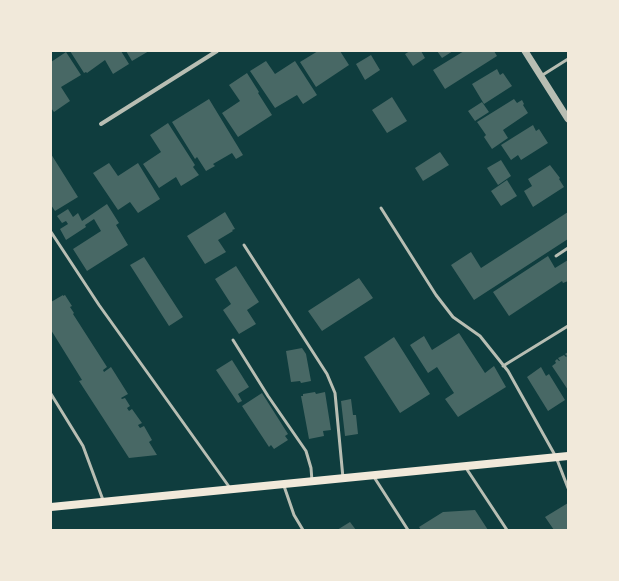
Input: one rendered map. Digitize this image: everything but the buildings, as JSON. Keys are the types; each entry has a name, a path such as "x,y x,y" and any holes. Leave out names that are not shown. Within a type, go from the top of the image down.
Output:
{"main road":[{"path":"51,507 568,456"}],"street":[{"path":"101,124 217,51"},
{"path":"524,51 568,119"}],"lane":[{"path":"541,76 568,59"},
{"path":"381,208 436,295 453,317 480,336 508,371 556,457 568,488"},
{"path":"51,232 99,305 231,489"},
{"path":"244,245 327,374 335,393 343,478"},
{"path":"556,256 568,248"},
{"path":"503,366 568,326"},
{"path":"233,340 268,396 306,451 311,468 312,481"},
{"path":"51,394 83,446 104,502"},
{"path":"465,466 507,530"},
{"path":"373,475 408,530"},
{"path":"283,484 294,515 303,530"}]}
